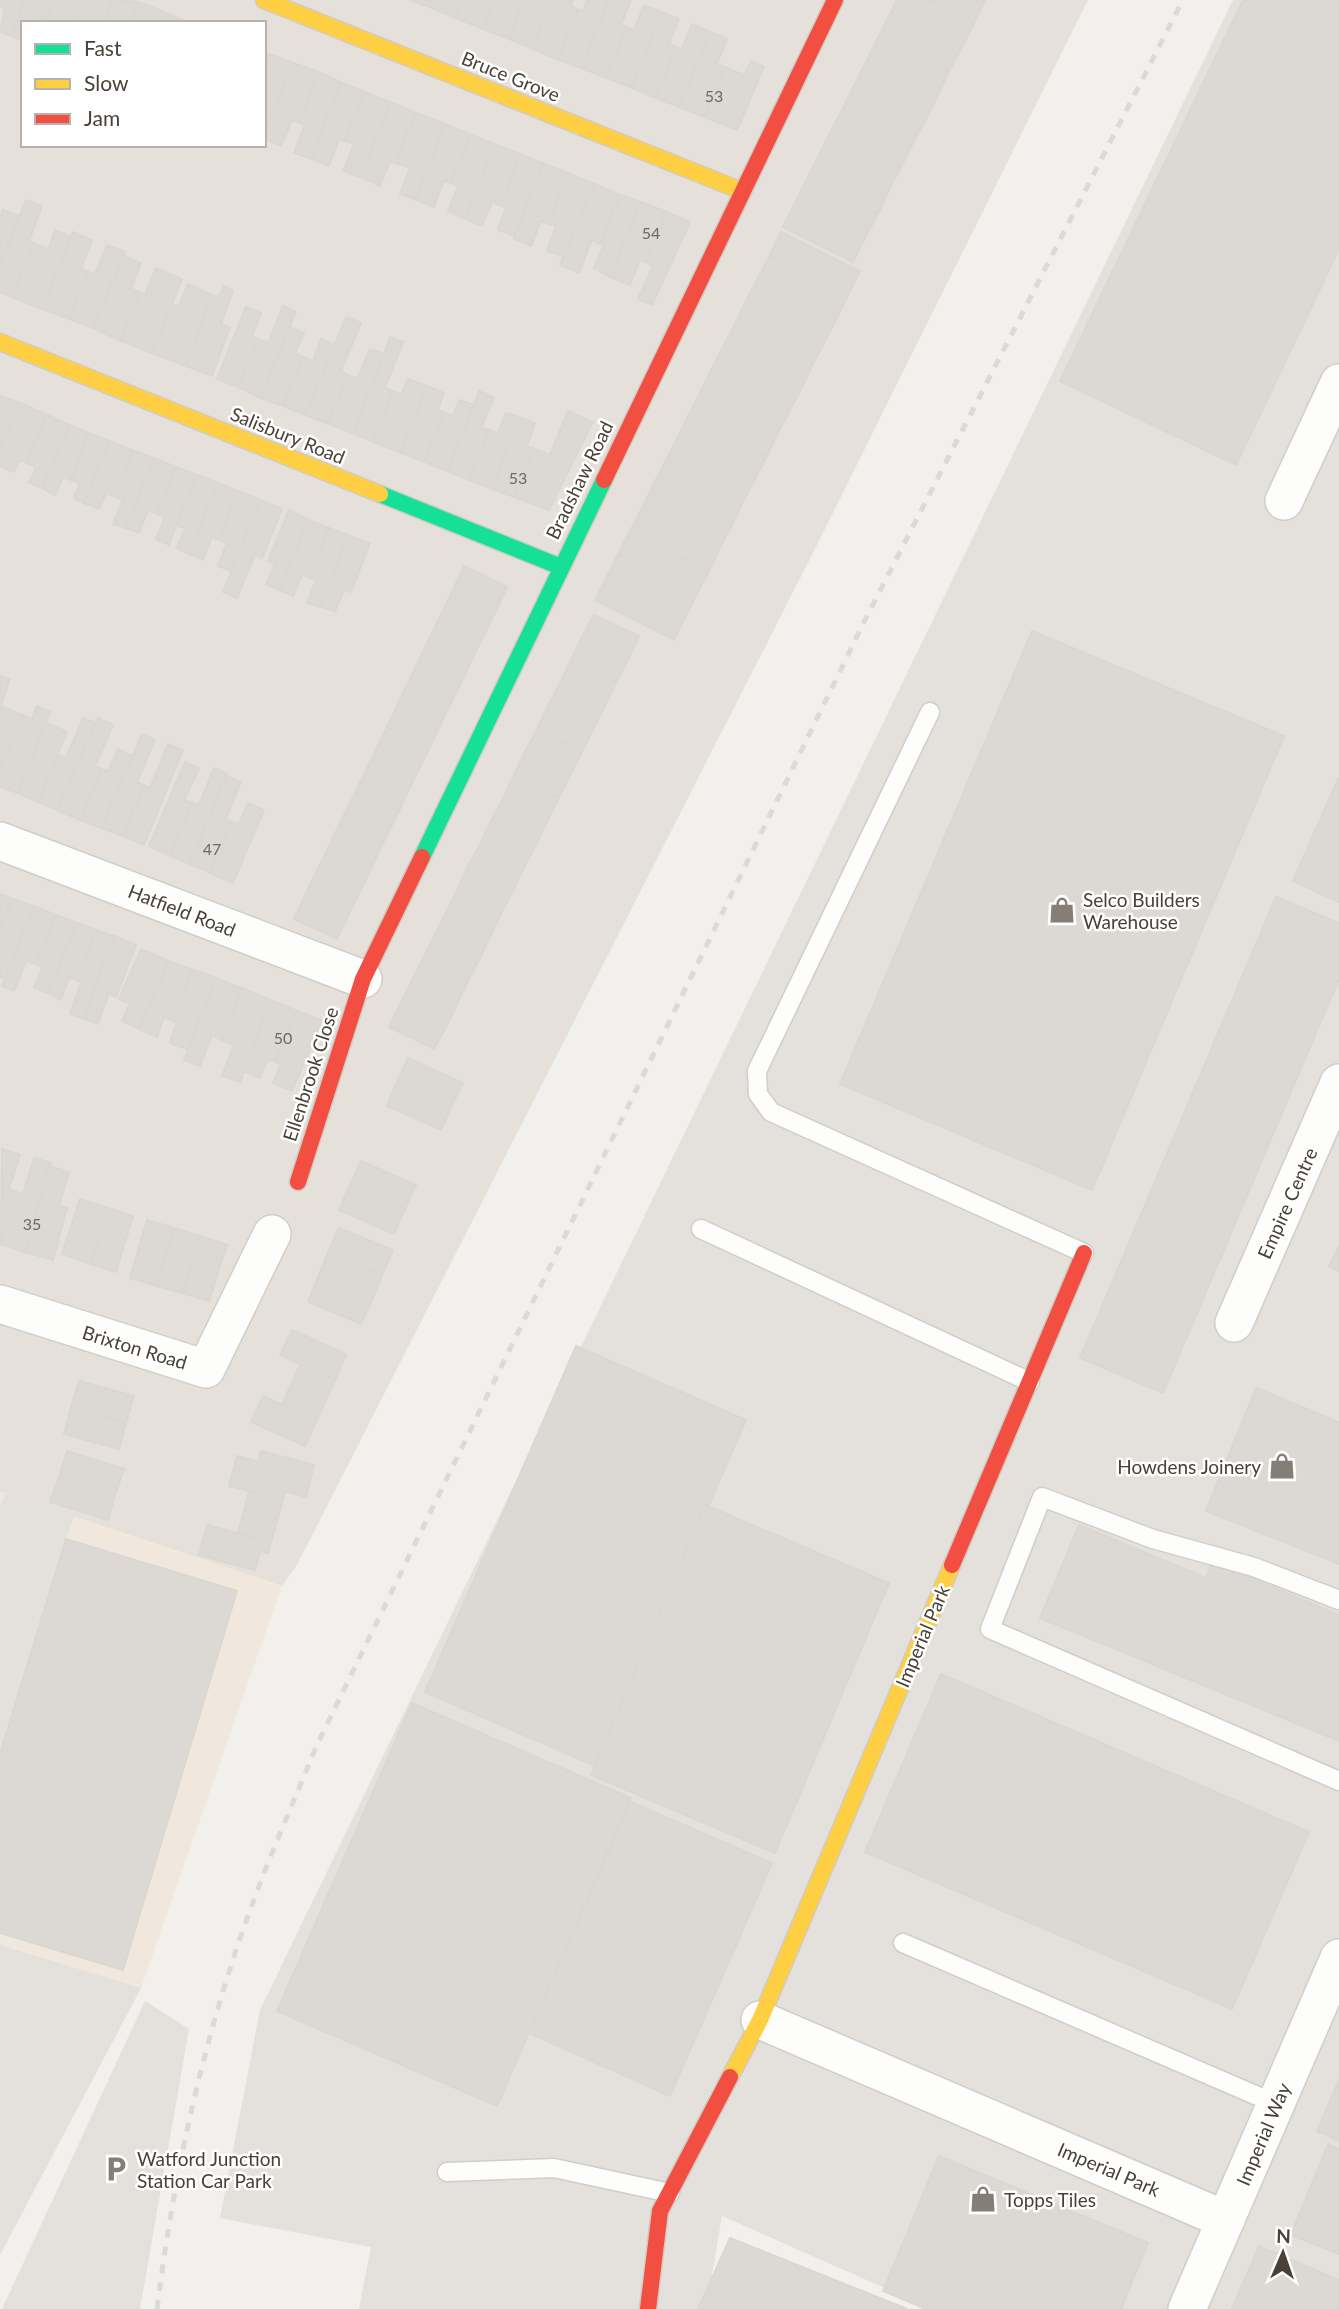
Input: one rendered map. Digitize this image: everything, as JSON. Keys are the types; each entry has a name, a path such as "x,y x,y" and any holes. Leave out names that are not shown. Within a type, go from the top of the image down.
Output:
{"street":[{"name":"Bruce Grove","path":"264,0 742,191"},
{"name":"Bradshaw Road","path":"363,979 835,0"},
{"name":"Salisbury Road","path":"0,342 561,567"},
{"path":"1284,500 1339,383"},
{"name":"Hatfield Road","path":"0,841 363,979"},
{"name":"Ellenbrook Close","path":"298,1182 363,979"},
{"name":"Empire Centre","path":"1234,1323 1338,1088"},
{"name":"Brixton Road","path":"0,1304 206,1369 272,1234"},
{"name":"Imperial Park","path":"648,2309 660,2211 760,2020 1084,1253"},
{"name":"Imperial Way","path":"1187,2309 1339,1958"},
{"name":"Imperial Park","path":"760,2020 1226,2220"}],"lane":[{"path":"930,712 757,1071 758,1094 771,1112 1084,1253"},
{"path":"701,1229 1030,1382"},
{"path":"1339,1600 1254,1567 1153,1539 1042,1496 990,1629 1339,1781"},
{"path":"903,1943 1276,2104"},
{"path":"447,2172 554,2168 670,2193"}],"shaded area":[{"path":"0,0 1088,0 817,545 297,1565 282,1586 0,1492"},
{"path":"1233,0 1339,0 1339,2309 932,2309 722,2216 706,2309 359,2309 371,2247 220,2218 260,2010"},
{"path":"0,1492 282,1586 141,1988 0,2255"},
{"path":"6,1494 74,1516 0,1754 0,1505"},
{"path":"1051,1514 1079,1525 1040,1618 1012,1607"},
{"path":"976,1632 1339,1785 1339,1821 962,1663"},
{"path":"0,1945 141,1988 0,2255"},
{"name":"Watford Junction Station Car Park","path":"145,2001 189,2029 140,2309 2,2309"}],"building":[{"path":"0,0 25,0 11,36 0,32 5,8 0,6"},
{"path":"25,0 55,0 46,21 21,21 21,39 11,36"},
{"path":"55,0 82,0 74,21 46,21"},
{"path":"82,0 113,0 105,21 74,21"},
{"path":"113,0 139,2 132,21 105,21"},
{"path":"410,0 432,0 429,7"},
{"path":"432,0 463,0 456,18 429,7"},
{"path":"463,0 495,0 483,29 456,18"},
{"path":"495,0 524,0 509,39 483,29"},
{"path":"524,0 551,0 533,49 509,39"},
{"path":"551,0 573,0 571,6 578,9 558,60 533,49"},
{"path":"587,0 609,0 581,68 558,60 578,9 583,11"},
{"path":"609,0 631,0 621,25 627,27 606,78 581,68"},
{"path":"897,0 927,0 974,23 962,47 891,12"},
{"path":"927,0 985,0 974,23"},
{"path":"1243,0 1339,0 1339,249 1236,465 1060,381"},
{"path":"139,2 164,12 161,21 132,21"},
{"path":"644,5 662,12 632,88 606,78 627,27 634,30"},
{"path":"164,12 185,21 161,21"},
{"path":"662,12 679,19 669,44 676,47 656,98 632,88"},
{"path":"891,12 962,47 949,71 879,36"},
{"path":"692,24 711,32 679,107 656,98 676,47 682,49"},
{"path":"711,32 727,39 717,64 725,67 704,117 679,107"},
{"path":"879,36 949,71 938,95 867,60"},
{"path":"270,54 293,63 266,130 266,63"},
{"path":"867,60 938,95 926,119 855,84"},
{"path":"751,61 764,67 737,130 704,117 725,67 744,75"},
{"path":"293,63 319,72 299,123 292,120 281,146 266,140 266,130"},
{"path":"319,72 341,82 311,159 294,153 305,125 299,123"},
{"path":"341,82 365,92 345,141 339,140 329,166 311,159"},
{"path":"855,84 926,119 913,143 843,108"},
{"path":"365,92 391,102 361,177 343,171 354,144 345,141"},
{"path":"391,102 416,113 395,163 390,161 380,186 361,177"},
{"path":"843,108 913,143 901,167 831,131"},
{"path":"416,113 445,124 416,200 400,194 410,168 395,163"},
{"path":"445,124 471,135 451,183 444,181 434,207 416,200"},
{"path":"831,131 901,167 889,190 819,155"},
{"path":"471,135 495,144 465,219 448,211 458,186 451,183"},
{"path":"495,144 520,154 501,206 492,202 482,226 465,219"},
{"path":"520,154 543,163 515,236 498,230 506,207 501,206"},
{"path":"819,155 889,190 878,214 807,179"},
{"path":"543,163 568,173 549,224 541,221 531,246 514,239"},
{"path":"568,173 594,184 564,257 547,251 556,226 549,224"},
{"path":"807,179 878,214 865,238 795,203"},
{"path":"594,184 620,195 600,244 592,240 579,273 560,265"},
{"path":"620,195 641,202 610,277 594,268 604,245 600,244"},
{"path":"26,200 42,206 29,241 34,243 12,297 0,292 0,266"},
{"path":"641,202 667,212 646,262 640,260 630,285 610,277"},
{"path":"795,203 865,238 853,262 783,227"},
{"path":"3,210 19,216 0,266 0,218"},
{"path":"667,212 690,222 652,305 638,299 653,266 646,262"},
{"path":"55,230 71,237 42,309 12,297 34,243 48,249"},
{"path":"73,232 92,240 81,269 88,272 69,319 42,309"},
{"path":"781,232 860,271 848,295 770,255"},
{"path":"107,245 125,252 93,328 69,319 88,272 95,274"},
{"path":"770,255 848,295 837,318 758,278"},
{"path":"124,256 141,263 131,289 140,292 121,341 93,328"},
{"path":"156,268 182,279 152,353 121,341 140,292 145,294"},
{"path":"758,278 837,318 825,341 746,301"},
{"path":"188,284 212,295 186,366 152,353 172,304 179,306"},
{"path":"224,286 233,290 221,324 230,327 212,376 186,366 212,295 219,297"},
{"path":"746,301 825,341 813,364 735,324"},
{"path":"283,306 296,312 260,398 238,387 258,339 268,343"},
{"path":"246,307 261,313 252,336 258,339 238,387 217,379"},
{"path":"346,317 361,323 341,371 348,375 328,424 305,415"},
{"path":"735,324 813,364 802,387 723,347"},
{"path":"290,327 304,333 295,353 303,357 283,406 260,398"},
{"path":"390,337 403,342 385,388 393,391 373,442 353,433"},
{"path":"321,339 335,345 305,415 283,406 303,357 313,361"},
{"path":"723,347 802,387 790,410 711,370"},
{"path":"370,349 384,354 353,433 328,424 348,375 357,379"},
{"path":"711,370 790,410 778,433 700,393"},
{"path":"408,379 427,386 401,453 373,442 393,391 401,395"},
{"path":"427,386 444,393 438,410 444,412 425,462 401,453"},
{"path":"479,391 494,398 481,428 489,430 469,480 447,471"},
{"path":"700,393 778,433 767,456 688,416"},
{"path":"0,396 21,403 0,450"},
{"path":"459,400 474,405 447,471 425,462 444,412 453,416"},
{"path":"21,403 47,415 26,463 20,460 14,472 0,466 0,450"},
{"path":"568,411 593,422 549,510 514,497 533,448 550,455"},
{"path":"506,413 519,417 492,489 469,480 489,430 498,433"},
{"path":"47,415 70,425 42,488 29,483 36,467 26,463"},
{"path":"688,416 767,456 755,479 677,439"},
{"path":"519,417 535,423 527,446 533,448 514,497 492,489"},
{"path":"70,425 89,433 71,480 63,477 55,495 42,488"},
{"path":"89,433 109,441 84,503 74,498 80,483 71,480"},
{"path":"677,439 755,479 743,502 665,462"},
{"path":"109,441 133,450 115,497 106,493 99,509 84,503"},
{"path":"133,450 154,458 126,528 113,524 123,500 115,497"},
{"path":"154,458 176,467 157,514 148,510 139,533 126,528"},
{"path":"665,462 743,502 732,525 653,485"},
{"path":"176,467 197,475 169,545 156,539 165,517 157,514"},
{"path":"197,475 218,483 189,554 177,548 185,528 177,525"},
{"path":"218,483 238,491 219,540 212,537 203,560 189,554"},
{"path":"653,485 732,525 720,548 642,508"},
{"path":"238,491 260,500 231,571 218,566 227,543 219,540"},
{"path":"260,500 282,509 262,558 255,555 237,598 223,592"},
{"path":"642,508 720,548 709,571 630,531"},
{"path":"289,510 309,520 279,590 266,585 275,564 268,561"},
{"path":"309,520 329,528 309,578 302,574 293,596 279,590"},
{"path":"329,528 348,535 321,607 307,603 316,580 309,578"},
{"path":"630,531 709,571 697,594 618,554"},
{"path":"348,535 370,543 351,592 344,590 335,611 321,607"},
{"path":"618,554 697,594 686,616 607,577"},
{"path":"464,566 507,587 492,619 449,598"},
{"path":"607,577 686,616 674,640 595,600"},
{"path":"449,598 492,619 476,651 433,631"},
{"path":"594,615 639,636 628,660 582,637"},
{"path":"433,631 476,651 461,683 418,662"},
{"name":"Selco Builders Warehouse","path":"1032,631 1284,736 1092,1190 840,1084"},
{"path":"582,637 628,660 616,682 571,660"},
{"path":"571,660 616,682 605,706 560,683"},
{"path":"418,662 461,683 445,715 402,695"},
{"path":"0,676 10,679 0,708"},
{"path":"560,683 605,706 594,728 548,706"},
{"path":"402,695 445,715 430,747 387,727"},
{"path":"1,706 23,715 0,772 0,708"},
{"path":"37,706 50,712 18,793 0,787 0,772 23,715 32,719"},
{"path":"548,706 594,728 582,752 537,729"},
{"path":"83,718 96,723 57,810 38,802 58,755 66,758"},
{"path":"98,718 113,725 95,766 102,769 80,820 57,810"},
{"path":"46,723 67,732 38,802 18,793"},
{"path":"387,727 430,747 414,779 372,758"},
{"path":"537,729 582,752 571,774 525,752"},
{"path":"142,734 155,740 137,782 144,785 123,836 101,828"},
{"path":"168,744 183,750 144,845 123,836 144,785 150,788"},
{"path":"118,749 132,756 101,828 80,820 102,769 108,771"},
{"path":"525,752 571,774 559,797 514,775"},
{"path":"372,758 414,779 399,811 356,791"},
{"path":"185,762 199,768 184,801 192,802 170,856 149,846"},
{"path":"214,768 227,774 190,864 170,856 192,802 199,805"},
{"path":"514,775 559,797 548,820 503,798"},
{"path":"226,776 241,782 226,819 232,822 210,873 190,864"},
{"path":"1339,777 1339,902 1293,881"},
{"path":"356,791 399,811 383,843 340,823"},
{"path":"503,798 548,820 537,843 491,821"},
{"path":"248,803 264,810 233,883 210,873 232,822 239,824"},
{"path":"491,821 537,843 525,866 480,844"},
{"path":"340,823 383,843 368,875 325,854"},
{"path":"480,844 525,866 514,889 468,866"},
{"path":"325,854 368,875 352,908 309,887"},
{"path":"468,866 514,889 502,912 457,890"},
{"path":"309,887 352,908 337,939 294,919"},
{"path":"457,890 502,912 491,935 446,912"},
{"path":"0,894 13,899 0,930"},
{"path":"1276,897 1339,923 1339,979 1163,1393 1080,1358"},
{"path":"13,899 34,906 5,979 0,977 0,930"},
{"path":"34,906 56,915 36,964 26,961 14,991 2,986"},
{"path":"446,912 491,935 480,958 434,936"},
{"path":"56,915 77,923 48,993 34,988 43,967 36,964"},
{"path":"77,923 96,930 77,980 69,977 61,1000 48,993"},
{"path":"96,930 114,936 84,1019 70,1014 81,983 77,980"},
{"path":"114,936 136,945 116,997 109,993 98,1024 84,1019"},
{"path":"434,936 480,958 468,981 423,958"},
{"path":"141,949 169,961 139,1029 122,1021 130,1003 119,999"},
{"path":"423,958 468,981 457,1004 411,982"},
{"path":"169,961 191,969 173,1021 164,1017 157,1037 139,1029"},
{"path":"191,969 216,978 189,1050 170,1043 177,1022 173,1021"},
{"path":"216,978 242,988 222,1040 212,1035 200,1066 184,1060"},
{"path":"411,982 457,1004 446,1027 400,1004"},
{"path":"242,988 271,1000 240,1082 222,1076 234,1045 222,1040"},
{"path":"271,1000 297,1011 275,1062 268,1059 260,1078 244,1071"},
{"path":"400,1004 446,1027 434,1049 389,1027"},
{"path":"297,1011 322,1020 292,1091 273,1083 281,1065 275,1062"},
{"path":"408,1058 463,1083 451,1107 397,1082"},
{"path":"397,1082 451,1107 441,1130 387,1106"},
{"path":"2,1149 20,1155 9,1189 17,1192 1,1244"},
{"path":"34,1158 51,1163 25,1252 1,1244 17,1192 23,1194"},
{"path":"361,1161 416,1185 405,1209 350,1185"},
{"path":"49,1166 69,1172 59,1206 67,1208 53,1260 25,1252"},
{"path":"350,1185 405,1209 394,1234 339,1210"},
{"path":"80,1199 108,1208 90,1264 62,1254"},
{"path":"108,1208 133,1216 116,1272 90,1264"},
{"path":"147,1220 174,1228 157,1286 130,1278"},
{"path":"174,1228 200,1236 182,1293 157,1286"},
{"path":"339,1228 393,1250 382,1275 328,1252"},
{"path":"200,1236 227,1245 209,1301 182,1293"},
{"path":"1339,1246 1339,1271 1329,1266"},
{"path":"328,1252 382,1275 372,1300 318,1277"},
{"path":"318,1277 372,1300 361,1324 308,1302"},
{"path":"292,1330 346,1354 335,1380 280,1355"},
{"path":"576,1346 746,1420 595,1766 425,1692"},
{"path":"300,1365 335,1380 317,1420 282,1404"},
{"path":"79,1381 134,1396 126,1423 71,1407"},
{"name":"Howdens Joinery","path":"1256,1388 1339,1422 1339,1564 1206,1511"},
{"path":"263,1396 317,1420 305,1446 251,1422"},
{"path":"71,1407 126,1423 119,1449 64,1434"},
{"path":"67,1451 124,1469 115,1495 59,1477"},
{"path":"261,1451 314,1465 306,1497 285,1491 283,1500 229,1486 237,1456 258,1461"},
{"path":"59,1477 115,1495 108,1520 50,1502"},
{"path":"249,1491 283,1500 271,1542 238,1533"},
{"path":"705,1505 889,1583 775,1853 591,1775"},
{"path":"207,1525 271,1542 268,1553 260,1551 255,1570 199,1555"},
{"path":"1079,1525 1206,1578 1212,1562 1339,1615 1339,1741 1040,1618"},
{"path":"66,1539 237,1591 123,1970 0,1933 0,1754"},
{"path":"941,1674 1309,1832 1232,2009 865,1852"},
{"path":"412,1703 631,1798 497,2106 277,2011"},
{"path":"631,1802 772,1863 670,2096 529,2033"},
{"path":"1339,2080 1339,2141 1317,2131"},
{"path":"1328,2144 1339,2149 1339,2254 1291,2235"},
{"name":"Topps Tiles","path":"939,2156 1148,2243 1121,2309 926,2309 883,2291"},
{"path":"730,2238 907,2309 698,2309"},
{"path":"1259,2246 1339,2280 1339,2309 1232,2309"}],"railway":[{"path":"157,2309 182,2155 219,2004 259,1885 316,1747 864,622 1183,0"}],"traffic: fast":[{"path":"422,857 604,480"},
{"path":"380,494 561,567"}],"traffic: slow":[{"path":"264,0 742,191"},
{"path":"0,342 380,494"},
{"path":"730,2077 760,2020 952,1565"}],"traffic: jam":[{"path":"604,480 835,0"},
{"path":"298,1182 363,979 422,857"},
{"path":"952,1565 1084,1253"},
{"path":"648,2309 660,2211 730,2077"}],"place":[{"name":"Selco Builders Warehouse","path":"1062,910"},
{"name":"Howdens Joinery","path":"1282,1466"},
{"name":"Watford Junction Station Car Park","path":"116,2169"},
{"name":"Topps Tiles","path":"983,2199"}]}
